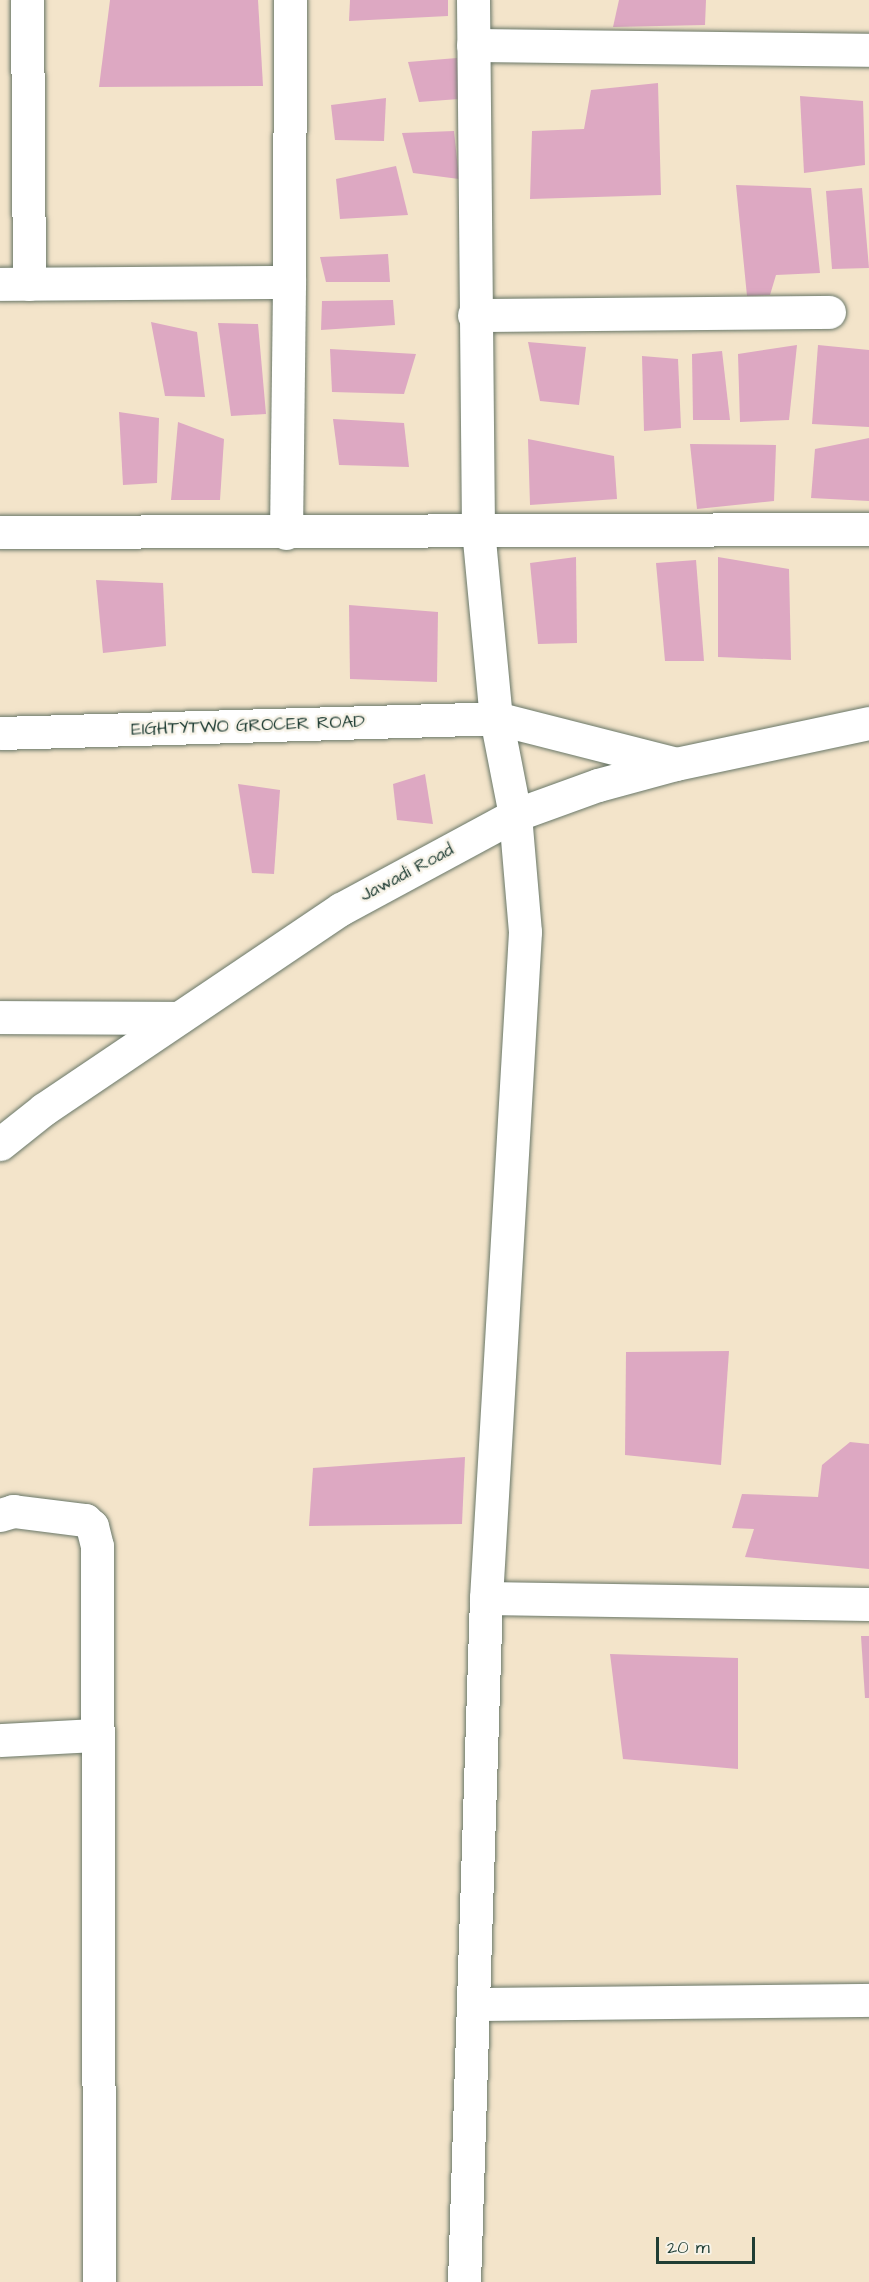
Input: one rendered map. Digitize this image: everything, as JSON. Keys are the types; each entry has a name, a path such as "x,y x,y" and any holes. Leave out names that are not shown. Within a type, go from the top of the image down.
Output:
{"street":[{"path":"27,0 15,284 289,282"},
{"path":"286,533 290,0"},
{"path":"464,2282 486,1598 524,917 515,815 496,718 478,529 474,315 473,0"},
{"path":"473,45 869,50"},
{"path":"474,315 829,312"},
{"path":"0,532 286,533 478,529 869,529"},
{"name":"EIGHTYTWO GROCER ROAD","path":"0,733 496,718 676,764"},
{"name":"Jawadi Road","path":"0,1144 44,1109 341,909 515,815 598,784 676,764 869,723"},
{"path":"0,1017 178,1018"},
{"path":"0,1515 13,1511 72,1516 92,1526 97,1546 99,2282"},
{"path":"486,1598 869,1604"},
{"path":"0,1740 97,1736"},
{"path":"473,2004 869,2000"}],"building":[{"path":"110,0 258,0 263,86 99,87"},
{"path":"350,0 448,0 448,16 349,21"},
{"path":"619,0 706,0 705,25 613,27"},
{"path":"457,58 459,99 419,102 408,62"},
{"path":"658,83 661,195 530,199 532,131 584,129 591,90"},
{"path":"800,96 863,101 865,165 804,173"},
{"path":"386,98 384,141 335,140 331,105"},
{"path":"454,131 459,179 413,173 402,133"},
{"path":"396,166 408,215 340,219 336,179"},
{"path":"736,185 811,188 820,273 776,275 770,295 747,296"},
{"path":"862,188 869,268 832,269 826,191"},
{"path":"388,254 390,282 326,282 320,257"},
{"path":"393,300 395,325 321,330 322,301"},
{"path":"151,322 197,332 205,397 165,396"},
{"path":"218,323 258,324 266,414 231,416"},
{"path":"528,342 586,347 579,405 540,401"},
{"path":"797,345 789,420 740,422 738,354"},
{"path":"818,345 869,350 869,427 812,424"},
{"path":"330,349 416,354 404,394 332,392"},
{"path":"722,351 730,420 693,420 692,354"},
{"path":"642,356 678,359 681,428 644,431"},
{"path":"119,412 159,418 157,483 123,485"},
{"path":"333,419 404,423 409,467 339,465"},
{"path":"178,422 224,439 220,500 171,500"},
{"path":"869,438 869,501 811,498 815,449"},
{"path":"528,439 614,456 617,499 530,505"},
{"path":"690,444 776,445 774,501 697,509"},
{"path":"576,557 577,643 538,644 530,563"},
{"path":"718,557 789,569 791,660 718,657"},
{"path":"696,560 704,661 665,661 656,563"},
{"path":"96,580 163,583 166,646 103,653"},
{"path":"349,605 438,612 437,682 350,679"},
{"path":"425,774 433,824 397,820 393,784"},
{"path":"238,784 280,790 274,874 252,873"},
{"path":"729,1351 721,1465 625,1455 626,1352"},
{"path":"850,1442 869,1444 869,1569 745,1557 754,1529 732,1528 742,1494 818,1497 822,1465"},
{"path":"465,1457 462,1524 309,1526 313,1468"},
{"path":"861,1636 869,1636 869,1698 865,1698"},
{"path":"610,1654 738,1658 738,1769 623,1759"}]}
